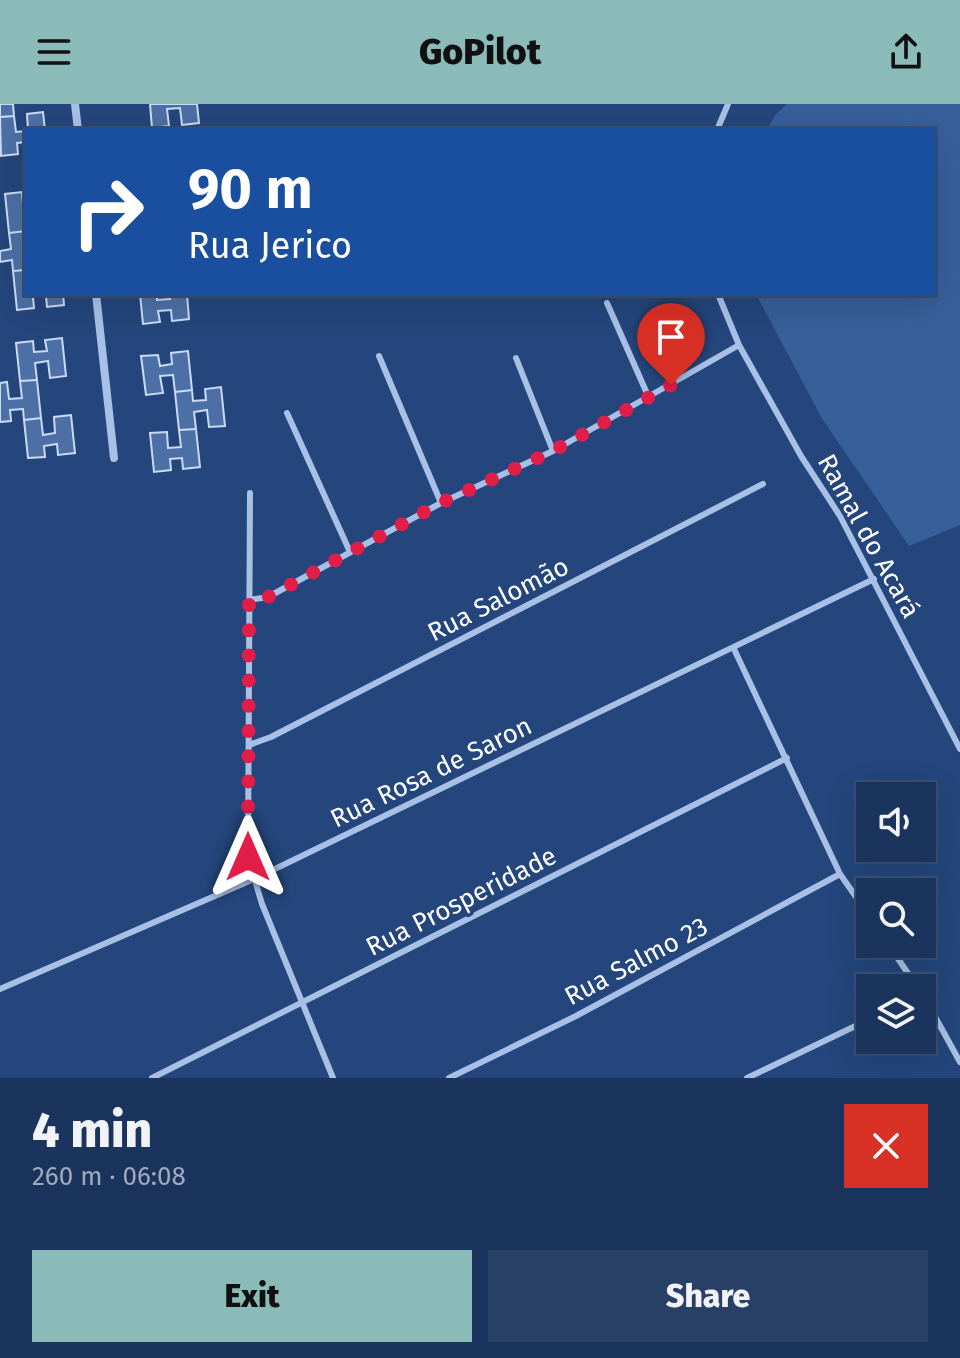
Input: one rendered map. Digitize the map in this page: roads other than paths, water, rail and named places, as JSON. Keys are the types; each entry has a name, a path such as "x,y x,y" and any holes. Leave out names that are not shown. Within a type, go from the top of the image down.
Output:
{"street":[{"path":"75,104 78,128"},
{"path":"96,296 114,458"}],"lane":[{"path":"718,128 728,104"},
{"name":"Ramal do Acará","path":"719,296 739,345 801,456 840,516 960,749"},
{"path":"607,303 649,398"},
{"path":"249,600 268,597 441,503 553,451 739,345"},
{"path":"379,356 441,503"},
{"path":"516,358 553,451"},
{"path":"287,413 350,552"},
{"name":"Rua Salomão","path":"249,745 271,737 763,484"},
{"path":"250,493 248,857 301,1005 333,1078"},
{"name":"Rua Rosa de Saron","path":"0,989 254,879 874,579"},
{"path":"734,649 840,874 856,897"},
{"name":"Rua Prosperidade","path":"152,1078 787,758"},
{"name":"Rua Salmo 23","path":"449,1078 576,1016 840,874"},
{"path":"936,1019 960,1062"},
{"path":"747,1078 856,1026"}]}
